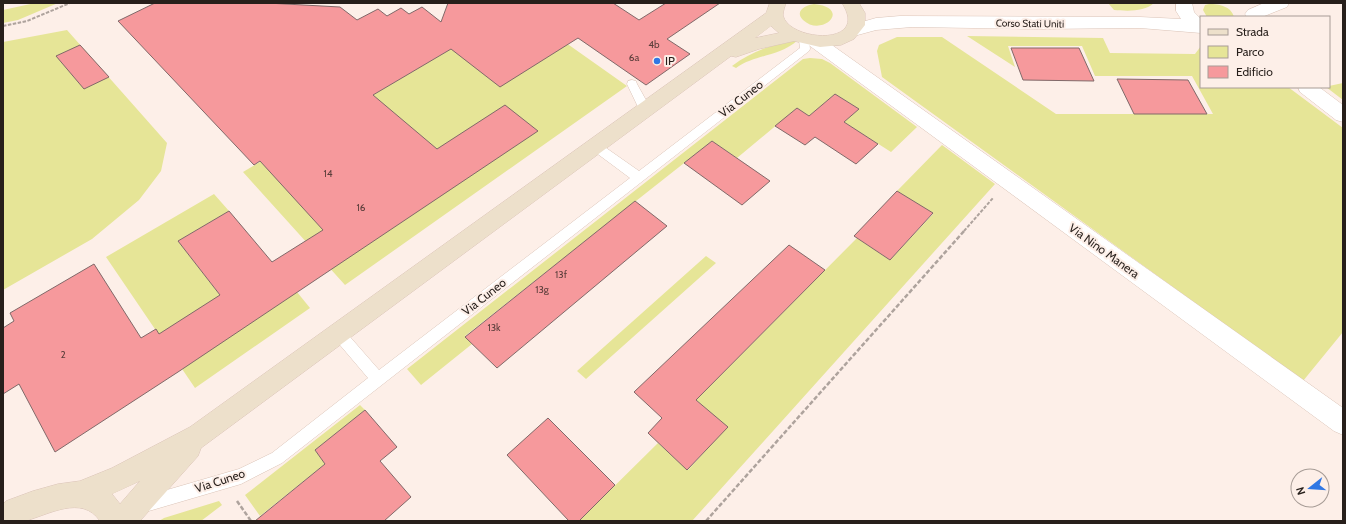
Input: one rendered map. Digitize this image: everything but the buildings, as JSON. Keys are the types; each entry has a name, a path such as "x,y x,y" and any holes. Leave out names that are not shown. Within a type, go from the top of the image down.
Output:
{"main road":[{"path":"712,60 754,44 805,39 838,39 846,37 853,31 857,22 857,14 851,5"},
{"path":"776,9 778,23 784,30 805,39"},
{"path":"7,514 33,504 80,494 121,477 200,436 712,60 776,9"},
{"path":"80,494 93,497 101,501 111,514 123,517 200,436"}],"street":[{"path":"1250,11 1263,9 1281,3"},
{"name":"Corso Stati Uniti","path":"851,5 880,16 918,21"},
{"name":"Corso Stati Uniti","path":"1143,22 1171,14 1183,5 1186,14 1200,26"},
{"name":"Corso Stati Uniti","path":"853,31 875,24 918,21 1075,23 1143,22 1200,27"},
{"name":"Via Nino Manera","path":"853,31 851,44 855,59 865,78"},
{"name":"Via Nino Manera","path":"805,39 865,78 1343,423"},
{"path":"1308,88 1343,115"}],"lane":[{"name":"Via Cuneo","path":"123,517 241,476 277,458 805,49 805,39"},
{"path":"632,84 645,109"},
{"path":"595,146 639,178"},
{"path":"339,334 378,379"}],"path":[{"path":"3,26 27,21 70,3"},
{"path":"706,521 1008,181"},
{"path":"235,498 252,521"}],"green space":[{"path":"35,3 58,3 18,20 3,23 3,10"},
{"path":"1108,3 1154,3 1146,8 1130,11 1114,10"},
{"path":"814,4 826,7 831,11 833,16 825,24 818,26 811,25 801,17 800,11 802,9"},
{"path":"1217,4 1224,6 1230,10 1234,16 1206,16 1203,10 1205,5"},
{"path":"518,9 627,86 345,285 243,172"},
{"path":"67,30 167,143 161,171 139,200 92,239 3,290 3,42"},
{"path":"967,36 1103,38 1110,53 1195,54 1200,47 1200,88 1289,88 1343,128 1343,332 1303,381 882,77 877,51 879,45 897,37 942,37 1056,114 1213,114 1192,76 1095,76 1082,46 1008,46 1015,67"},
{"path":"798,40 783,50 751,60 736,68 732,66 755,52"},
{"path":"803,59 822,59 830,63 917,127 891,152 844,122 859,109 835,94 809,116 797,108 737,158 712,141 465,336 472,344 421,385 407,369"},
{"path":"1343,83 1343,100 1327,88 1330,88 1330,86"},
{"path":"942,145 995,184 692,521 579,521 658,443 688,470 727,427 696,400 857,238 890,260 933,214 897,191"},
{"path":"214,194 229,211 178,241 220,295 297,292 310,308 195,388 106,257"},
{"path":"706,256 716,263 586,379 577,371"},
{"path":"360,405 365,410 315,450 325,464 260,516 245,495"},
{"path":"219,501 222,505 201,521 159,521 164,518"}],"place":[{"name":"IP","path":"657,61"}]}
